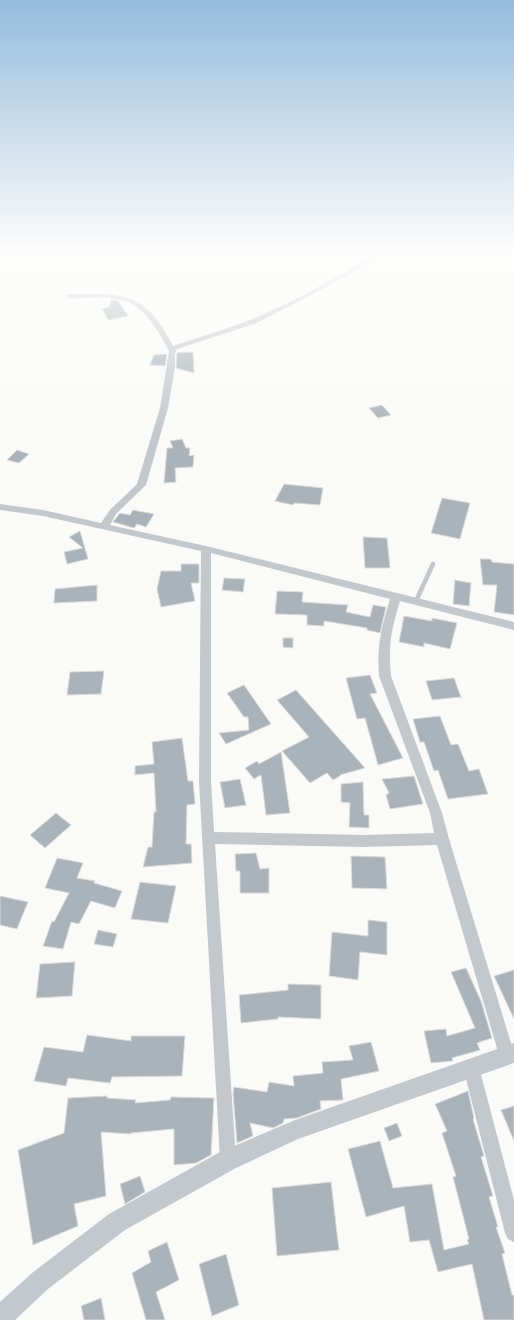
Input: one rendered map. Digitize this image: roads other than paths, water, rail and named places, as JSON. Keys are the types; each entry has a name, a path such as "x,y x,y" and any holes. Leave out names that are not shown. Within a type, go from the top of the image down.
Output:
{"street":[{"path":"104,526 113,512 141,485 164,408 171,367 172,350 158,324 145,313"},
{"path":"172,350 177,346 254,321 272,313"},
{"path":"0,507 43,513 206,549 514,626"},
{"path":"206,549 205,782 228,1160"},
{"path":"0,1318 40,1281 117,1222 228,1160 295,1130 510,1054 442,839 436,813 385,676 383,652 386,629 396,596"},
{"path":"208,838 364,841 442,839"},
{"path":"471,1067 514,1233"}],"lane":[{"path":"416,601 433,564"}]}
